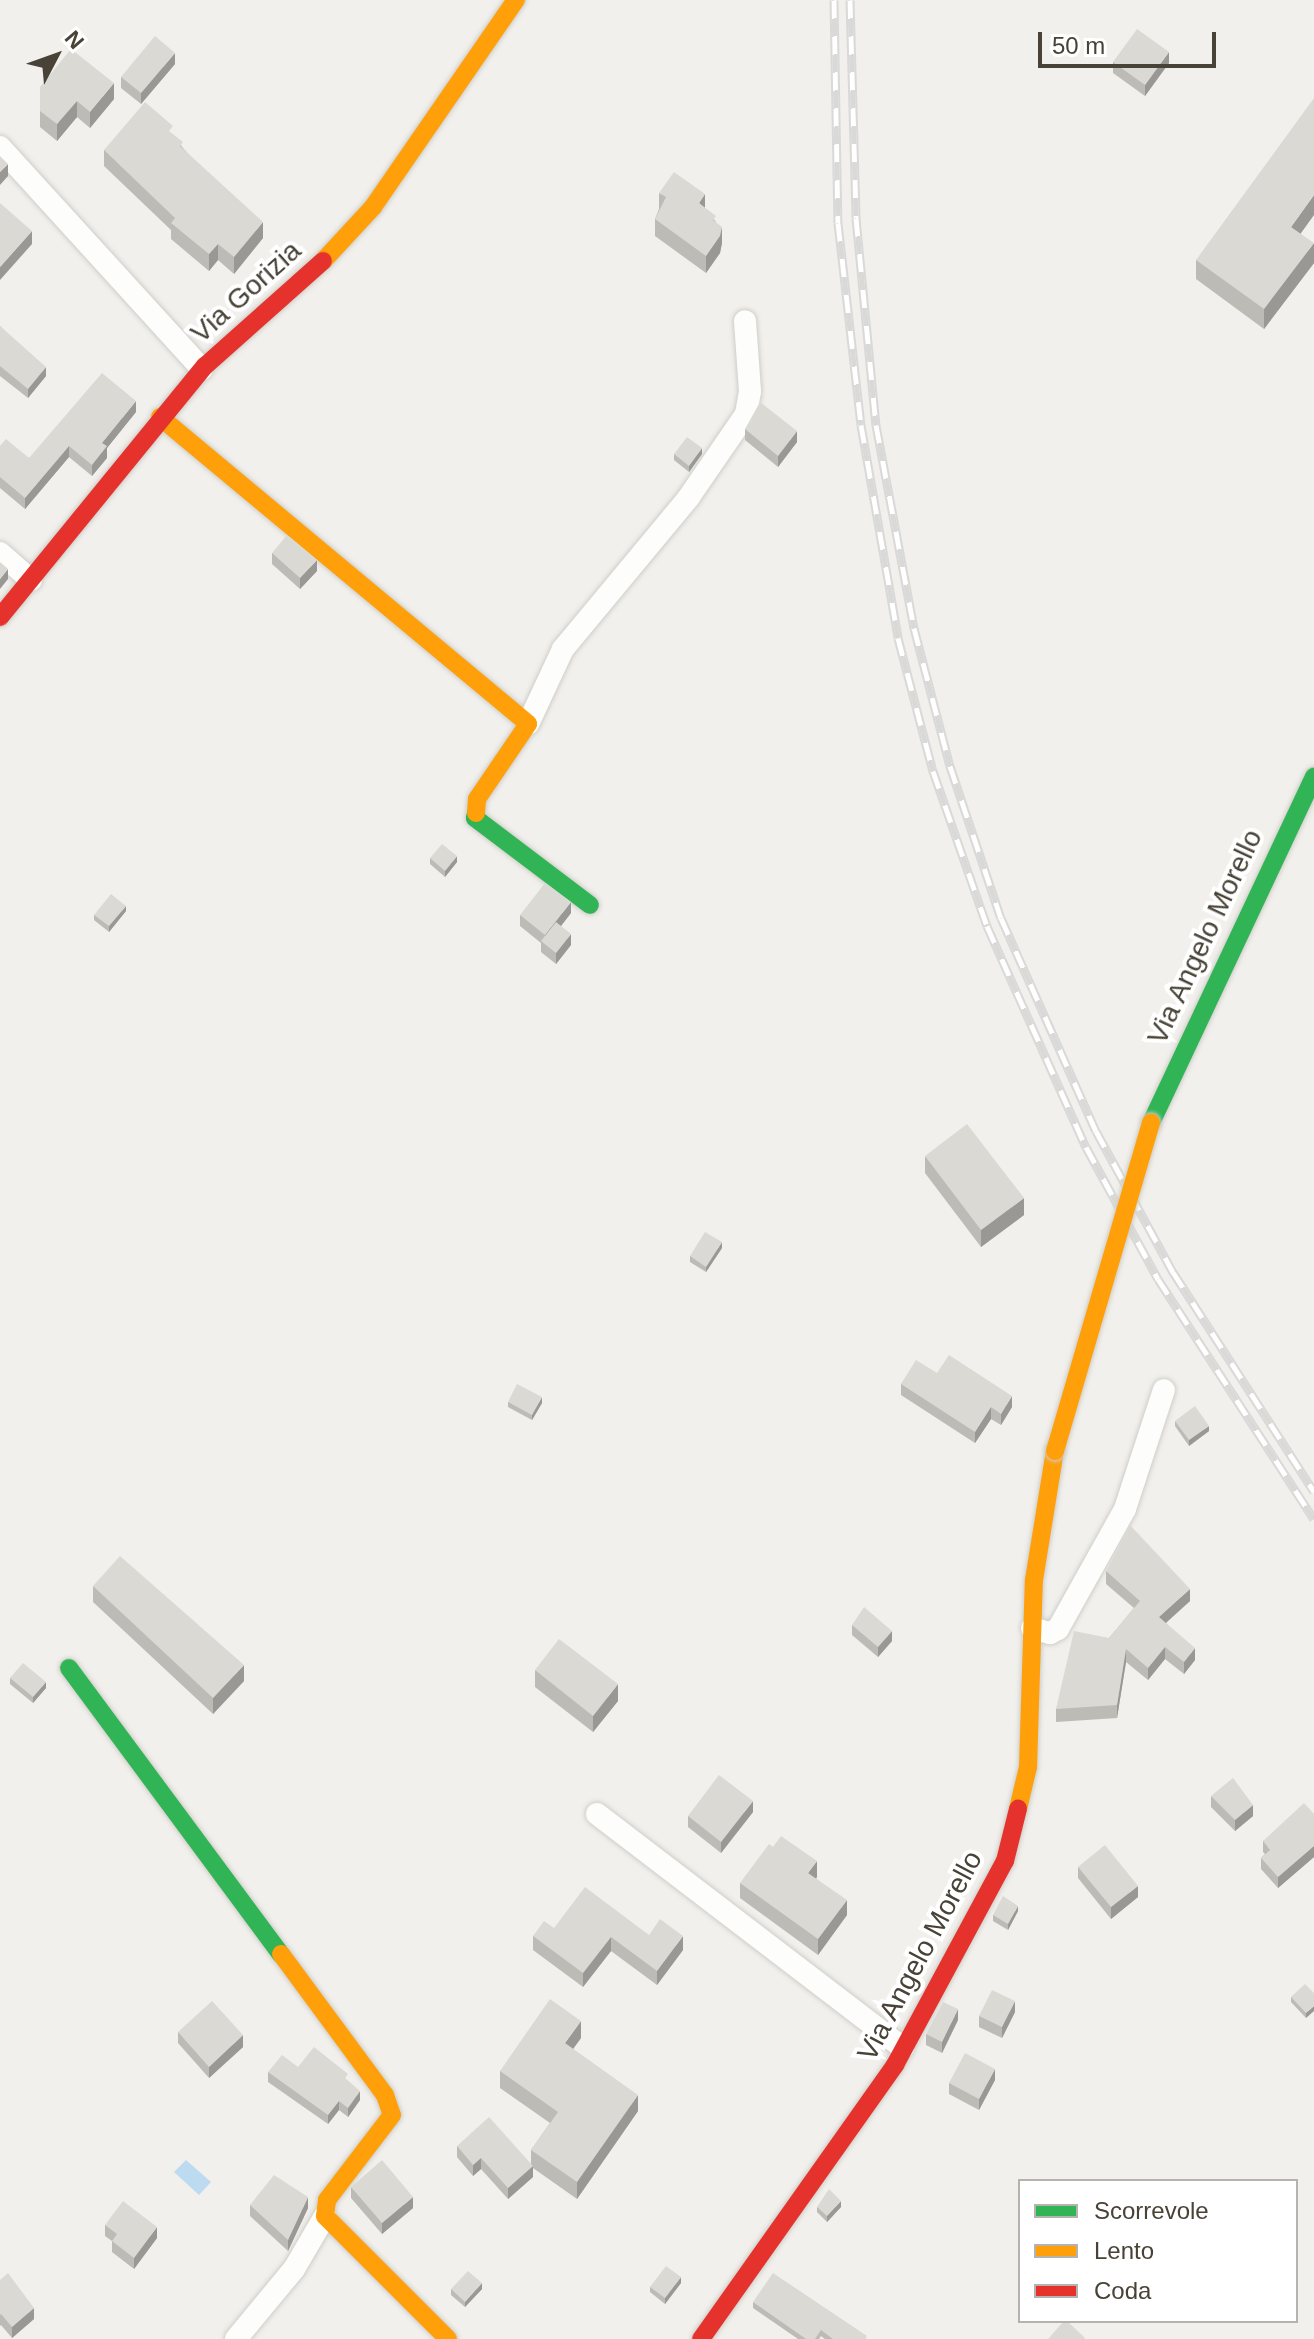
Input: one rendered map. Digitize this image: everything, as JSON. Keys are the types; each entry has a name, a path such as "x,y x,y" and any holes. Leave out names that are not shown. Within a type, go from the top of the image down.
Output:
{"street":[{"name":"Via Gorizia","path":"0,617 202,369 338,248 421,143 516,0"},
{"path":"0,147 202,369"},
{"path":"590,905 475,818 477,799 528,724 563,649 689,497 746,414 750,391 745,321"},
{"path":"160,417 528,724"},
{"path":"0,553 31,580"},
{"name":"Via Angelo Morello","path":"701,2339 788,2223 903,2048 1005,1861 1028,1767 1034,1580 1055,1451 1151,1123 1314,776"},
{"path":"1032,1628 1050,1633 1058,1629 1118,1523 1164,1390"},
{"path":"69,1668 385,2095 392,2115 327,2200 325,2216 294,2269 236,2339"},
{"path":"597,1814 903,2048"},
{"path":"325,2216 448,2339"}],"water":[{"path":"186,2160 211,2182 199,2195 174,2172"}],"building":[{"path":"1137,29 1169,52 1145,85 1113,62"},
{"path":"155,36 175,53 141,93 121,77"},
{"path":"71,49 114,83 90,112 77,101 57,124 40,111 40,87"},
{"path":"1314,98 1314,195 1291,227 1314,243 1264,309 1196,260"},
{"path":"145,102 173,126 169,131 183,142 180,146 263,222 234,257 218,244 209,254 171,223 175,218 104,150"},
{"path":"0,156 8,164 0,172"},
{"path":"674,172 705,194 699,203 716,216 713,220 722,227 720,236 706,256 655,219 666,197 659,193"},
{"path":"0,203 32,231 0,267"},
{"path":"0,326 46,367 28,389 0,366"},
{"path":"102,373 136,401 102,443 107,446 92,465 69,446 25,498 0,477 0,446 6,439 29,458"},
{"path":"760,402 797,431 778,456 745,429"},
{"path":"687,437 702,448 689,466 674,454"},
{"path":"287,535 317,560 300,578 272,553"},
{"path":"0,562 8,569 0,579"},
{"path":"442,844 457,856 445,871 430,858"},
{"path":"545,883 571,902 545,935 520,915"},
{"path":"111,894 126,906 109,926 94,915"},
{"path":"556,922 571,934 556,953 541,941"},
{"path":"967,1124 1024,1198 981,1230 925,1156"},
{"path":"705,1232 722,1242 706,1267 690,1256"},
{"path":"949,1355 1012,1396 1001,1414 991,1407 975,1432 901,1384 916,1360 937,1373"},
{"path":"517,1384 542,1397 532,1415 508,1402"},
{"path":"1195,1406 1209,1426 1189,1440 1175,1421"},
{"path":"1130,1525 1190,1589 1159,1617 1195,1648 1184,1662 1165,1647 1148,1668 1126,1649 1117,1705 1056,1709 1074,1631 1109,1638 1140,1601 1106,1571"},
{"path":"120,1556 244,1665 213,1698 93,1586"},
{"path":"864,1607 892,1631 878,1647 852,1625"},
{"path":"559,1639 618,1684 593,1716 535,1670"},
{"path":"23,1663 46,1682 33,1697 10,1678"},
{"path":"719,1775 753,1801 721,1842 688,1816"},
{"path":"1233,1778 1253,1805 1235,1820 1211,1796"},
{"path":"1304,1803 1314,1814 1314,1846 1278,1877 1261,1858 1270,1850 1263,1841"},
{"path":"781,1836 817,1861 808,1873 847,1900 818,1939 740,1883 769,1844 773,1847"},
{"path":"1105,1845 1138,1886 1111,1907 1078,1867"},
{"path":"585,1887 649,1935 660,1919 683,1936 657,1971 611,1937 583,1973 533,1936 544,1921 554,1928"},
{"path":"1003,1896 1018,1906 1008,1924 993,1915"},
{"path":"1305,1984 1314,1993 1314,2006 1306,2013 1291,1997"},
{"path":"992,1990 1015,2001 1002,2027 979,2016"},
{"path":"550,1999 581,2021 565,2043 638,2095 577,2182 531,2150 558,2112 500,2071"},
{"path":"212,2001 243,2035 209,2067 178,2032"},
{"path":"943,2002 958,2009 942,2042 926,2034"},
{"path":"314,2047 348,2074 345,2078 360,2091 348,2108 339,2101 328,2115 268,2072 282,2055 298,2067"},
{"path":"965,2053 995,2069 979,2099 949,2083"},
{"path":"489,2117 533,2166 508,2188 481,2158 473,2165 457,2146"},
{"path":"382,2160 413,2197 382,2223 351,2187"},
{"path":"274,2175 308,2197 288,2240 250,2205"},
{"path":"829,2189 841,2201 827,2216 817,2207"},
{"path":"123,2201 157,2227 134,2258 112,2241 117,2234 105,2225"},
{"path":"666,2266 681,2277 665,2298 650,2287"},
{"path":"468,2271 482,2283 465,2302 451,2289"},
{"path":"8,2273 34,2308 12,2327 0,2315 0,2280"},
{"path":"773,2273 867,2336 865,2339 833,2339 821,2330 815,2339 806,2339 753,2302"},
{"path":"1062,2323 1069,2323 1085,2338 1084,2339 1048,2339"}],"railway":[{"path":"834,0 838,223 861,425 898,638 933,771 987,926 1086,1147 1158,1279 1314,1519"},
{"path":"850,0 856,218 876,425 914,628 950,766 1001,918 1096,1131 1173,1272 1314,1492"}],"traffic: fast":[{"path":"1151,1123 1314,776"},
{"path":"476,813 475,818 590,905"},
{"path":"69,1668 281,1954"}],"traffic: slow":[{"path":"323,261 373,207 516,0"},
{"path":"160,417 528,724 477,799 476,813"},
{"path":"1055,1451 1151,1123"},
{"path":"1018,1809 1028,1767 1034,1580 1055,1451"},
{"path":"281,1954 385,2095 392,2115 327,2200 325,2216 448,2339"}],"traffic: jam":[{"path":"0,617 205,366 323,261"},
{"path":"701,2339 895,2065 1005,1861 1018,1809"}]}
